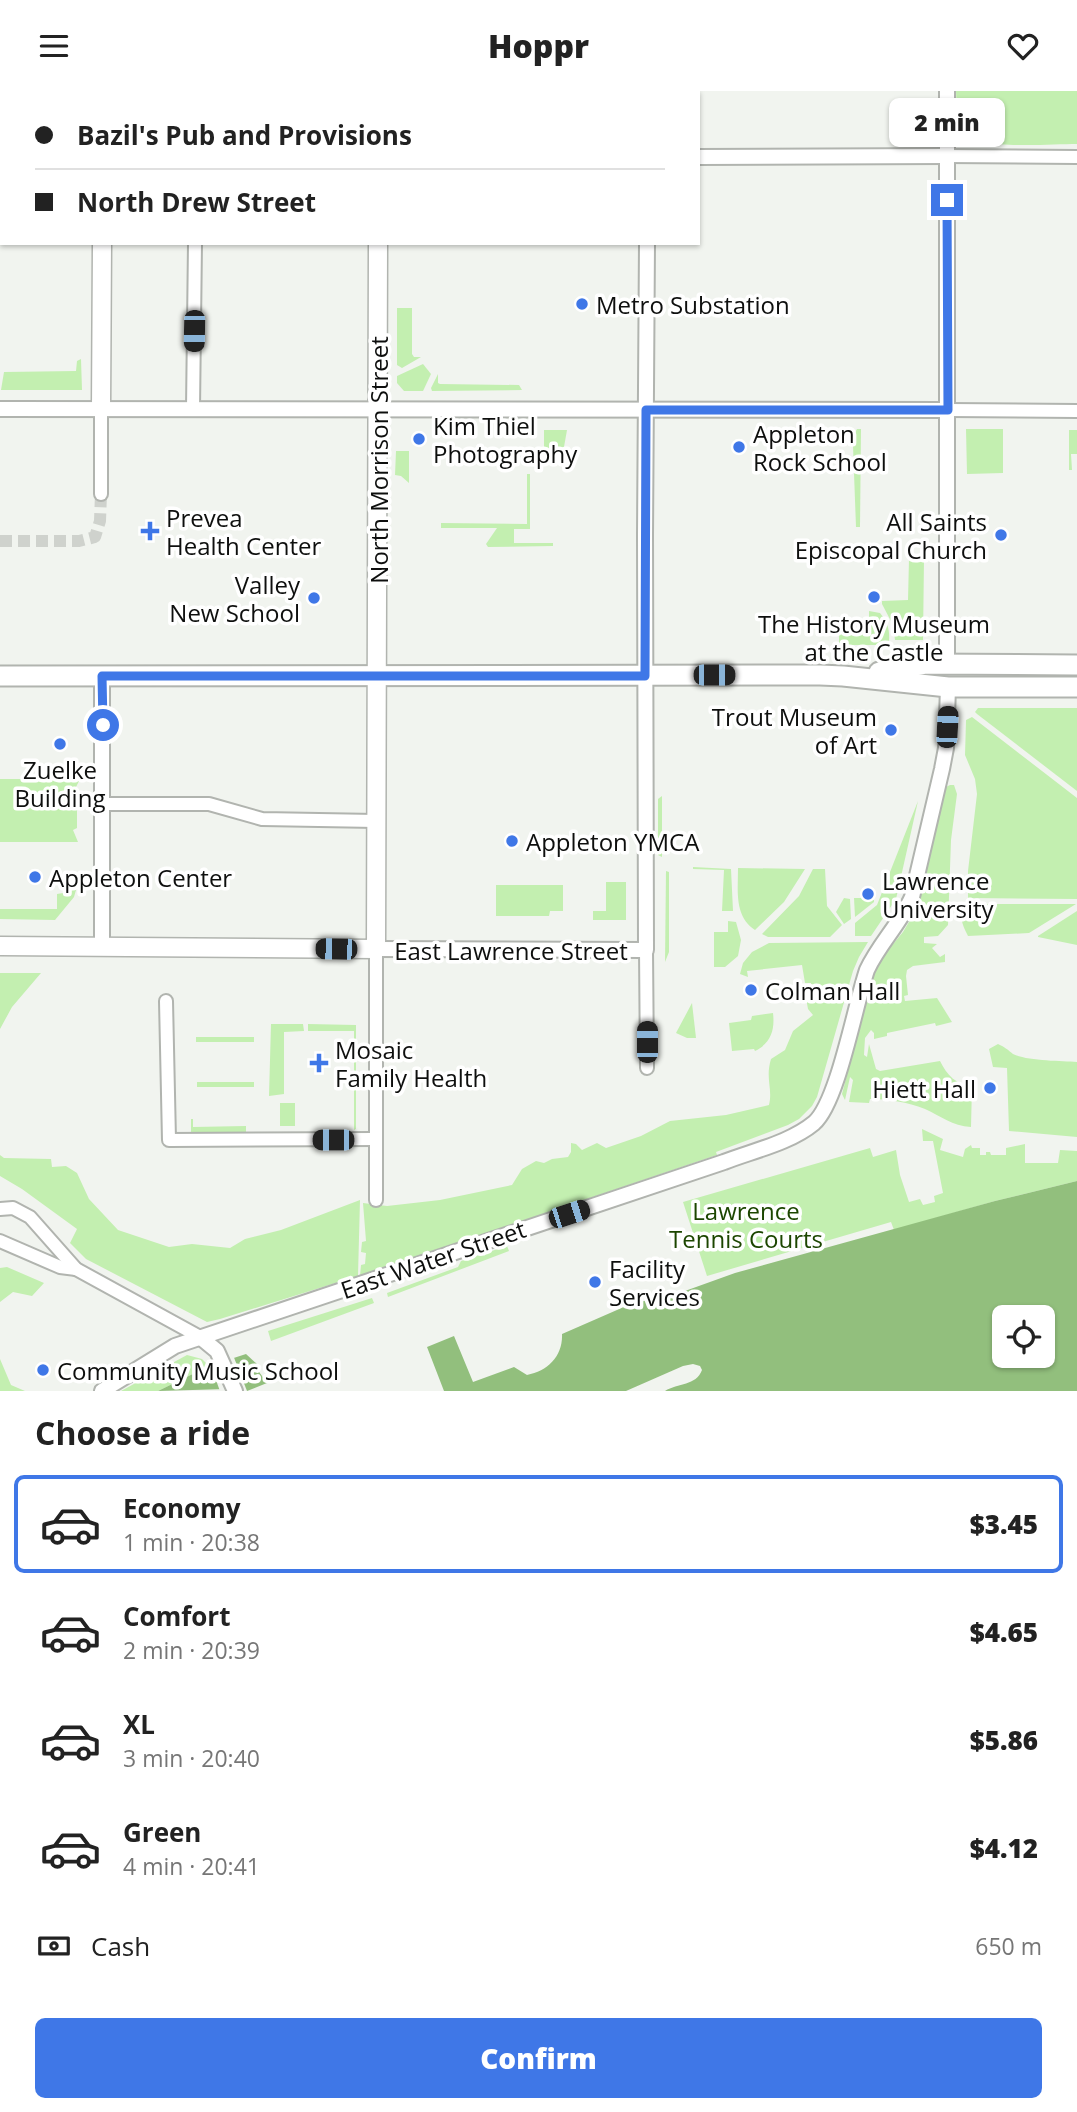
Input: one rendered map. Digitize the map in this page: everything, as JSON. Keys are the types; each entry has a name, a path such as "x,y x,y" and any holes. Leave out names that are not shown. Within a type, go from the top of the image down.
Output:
{"main road":[{"path":"101,409 102,245"},
{"name":"North Morrison Street","path":"376,821 378,245"},
{"path":"843,676 927,664 1077,665"},
{"path":"0,676 843,676 948,687 1077,687"},
{"name":"East Lawrence Street","path":"0,946 376,949 376,821"}],"street":[{"path":"947,91 948,687"},
{"path":"700,157 1077,157"},
{"path":"192,409 195,245"},
{"path":"647,245 647,1068"},
{"path":"0,409 1077,411"},
{"path":"101,409 101,494"},
{"path":"102,676 102,947"},
{"name":"East Water Street","path":"102,1391 175,1346 724,1162 794,1135 812,1125 832,1093 867,970 876,952 904,914 912,897 946,748 948,687"},
{"path":"102,804 209,804 262,819 376,821"},
{"path":"376,949 376,1200"},
{"name":"East Lawrence Street","path":"376,949 646,950"},
{"path":"166,1000 169,1140 376,1139"},
{"path":"0,1209 13,1208 30,1217 76,1269 200,1337 217,1351 223,1360 234,1391"},
{"path":"0,1241 60,1268 76,1269"}],"green space":[{"path":"956,91 1077,91 1077,144 1015,145 969,139 958,134"},
{"path":"397,308 412,308 412,354 414,357 421,357 402,368 397,365"},
{"path":"81,359 82,390 1,390 4,372 76,371 77,361"},
{"path":"423,364 431,374 423,391 404,391 397,383 397,376"},
{"path":"438,374 440,384 519,385 522,390 432,391"},
{"path":"857,429 861,429 860,527 856,527 853,446 853,436"},
{"path":"966,429 1003,429 1003,473 967,474"},
{"path":"544,430 567,430 564,447 555,455 544,456"},
{"path":"1069,430 1077,430 1077,454 1071,454 1072,470 1069,470"},
{"path":"396,451 409,451 409,483 401,476 395,475"},
{"path":"527,474 530,474 530,529 514,529 514,543 553,543 553,546 488,547 486,544 497,528 441,528 441,523 527,524"},
{"path":"909,559 924,559 923,640 895,640 893,625 882,601 908,600"},
{"path":"869,611 880,613 885,620 889,634 887,645 839,645 839,631 869,631"},
{"path":"978,708 1077,708 1077,791 977,714 975,712"},
{"path":"972,717 1077,798 1077,899 968,898 968,871 977,794 975,779 965,755 966,720"},
{"path":"0,779 80,779 73,793 77,807 77,828 73,830 78,842 0,842"},
{"path":"954,785 957,794 951,840 948,925 938,936 924,937 924,943 937,944 932,948 940,957 945,954 945,962 913,966 907,970 908,995 904,996 905,1001 937,998 952,1022 887,1033 887,1036 874,1039 871,1030 865,1038 864,1055 867,1057 869,1044 876,1069 880,1071 940,1061 953,1078 961,1084 972,1086 971,1127 952,1123 925,1109 891,1100 849,1102 853,1080 850,1077 845,1100 842,1094 872,978 884,955 903,932 916,910 946,787"},
{"path":"662,796 662,857 658,855 658,799"},
{"path":"918,801 896,899 871,936 855,936 855,923 877,905"},
{"path":"693,867 731,869 733,911 722,911 724,870"},
{"path":"738,868 805,869 784,902 755,930 743,918 740,910"},
{"path":"813,869 825,869 827,906 842,925 830,937 768,937 762,934 799,896"},
{"path":"666,871 669,872 669,952 665,962"},
{"path":"606,882 626,882 626,920 593,920 593,911 606,911"},
{"path":"496,885 563,885 563,911 550,911 549,916 496,916"},
{"path":"67,889 76,890 74,897 55,920 0,919 0,909 57,909 57,894"},
{"path":"844,898 850,899 851,919 844,924 836,912"},
{"path":"854,898 874,898 874,902 855,917"},
{"path":"964,904 1076,904 1029,933 968,936 961,917"},
{"path":"1077,911 1077,945 1038,937 1038,936"},
{"path":"728,921 736,922 741,940 738,956 725,967 714,967 714,932 728,932"},
{"path":"868,942 853,971 817,1097 799,1119 716,1152 717,1155 360,1276 366,1253 361,1252 362,1242 366,1241 363,1203 387,1206 440,1200 512,1185 522,1169 536,1161 544,1163 568,1157 571,1143 582,1150 597,1143 606,1148 641,1136 670,1121 726,1115 769,1105 771,1059 785,1050 793,1031 813,1015 808,1009 806,998 812,996 811,983 805,983 802,965 747,971 748,977 740,974 743,963 752,952 769,943"},
{"path":"0,973 41,973 12,1007 0,1029"},
{"path":"692,1003 696,1038 687,1038 676,1033"},
{"path":"773,1013 772,1030 765,1044 755,1051 732,1051 729,1023"},
{"path":"271,1024 303,1024 304,1031 284,1032 284,1094 269,1096"},
{"path":"308,1024 356,1025 354,1130 354,1031 308,1031"},
{"path":"196,1037 254,1037 254,1042 196,1042"},
{"path":"998,1044 1013,1054 1026,1058 1077,1062 1077,1137 1009,1131 1007,1068 993,1067 989,1049"},
{"path":"197,1082 254,1082 254,1087 197,1087"},
{"path":"280,1103 295,1103 295,1126 280,1126"},
{"path":"191,1119 193,1127 246,1126 246,1132 191,1132"},
{"name":"Lawrence Tennis Courts","path":"922,1129 943,1139 940,1150 963,1157 965,1149 971,1145 972,1148 980,1148 980,1155 990,1152 991,1155 1006,1155 1006,1148 1025,1144 1025,1163 1058,1163 1060,1150 1077,1151 1077,1181 894,1230 891,1222 707,1276 683,1202 870,1148 873,1157 896,1150 900,1175 909,1202 920,1199 923,1205 935,1202 934,1196 943,1193 933,1141 923,1141"},
{"path":"0,1155 4,1158 51,1159 52,1167 66,1166 77,1173 89,1199 118,1230 169,1247 192,1244 230,1248 245,1239 281,1230 360,1200 358,1276 207,1322 86,1259 70,1243 77,1229 0,1176"},
{"path":"507,1246 509,1251 388,1297 387,1293 458,1267 461,1261"},
{"path":"7,1267 44,1283 32,1296 13,1292 0,1302 0,1268"},
{"path":"372,1298 374,1303 271,1341 268,1331"},
{"path":"187,1355 202,1359 209,1366 158,1391 121,1391"},
{"path":"0,1359 11,1385 25,1391 0,1391"}],"shaded area":[{"path":"1077,1181 1077,1391 665,1391 696,1379 702,1370 700,1366 693,1364 626,1391 444,1391 427,1347 454,1336 473,1382 514,1367 527,1375 541,1370 553,1361 560,1349 562,1334 633,1303 671,1296 735,1273"},
{"path":"246,1354 258,1365 257,1369 267,1383 247,1391 158,1391 209,1366"}],"pier":[{"path":"233,1355 247,1391 220,1391 210,1364"}],"tunnel":[{"path":"0,541 79,541 95,537 100,521 101,494"}],"place":[{"name":"Metro Substation","path":"582,304"},
{"name":"Kim Thiel Photography","path":"419,439"},
{"name":"Appleton Rock School","path":"739,447"},
{"name":"Prevea Health Center","path":"150,531"},
{"name":"All Saints Episcopal Church","path":"1001,535"},
{"name":"The History Museum at the Castle","path":"874,597"},
{"name":"Valley New School","path":"314,598"},
{"name":"Trout Museum of Art","path":"891,730"},
{"name":"Zuelke Building","path":"60,744"},
{"name":"Appleton YMCA","path":"512,841"},
{"name":"Appleton Center","path":"35,877"},
{"name":"Lawrence University","path":"868,894"},
{"name":"Colman Hall","path":"751,990"},
{"name":"Mosaic Family Health","path":"319,1063"},
{"name":"Hiett Hall","path":"990,1088"},
{"name":"Facility Services","path":"595,1282"},
{"name":"Community Music School","path":"43,1370"}],"route":[{"path":"103,725 102,676 645,676 646,410 948,410 947,200"}]}
